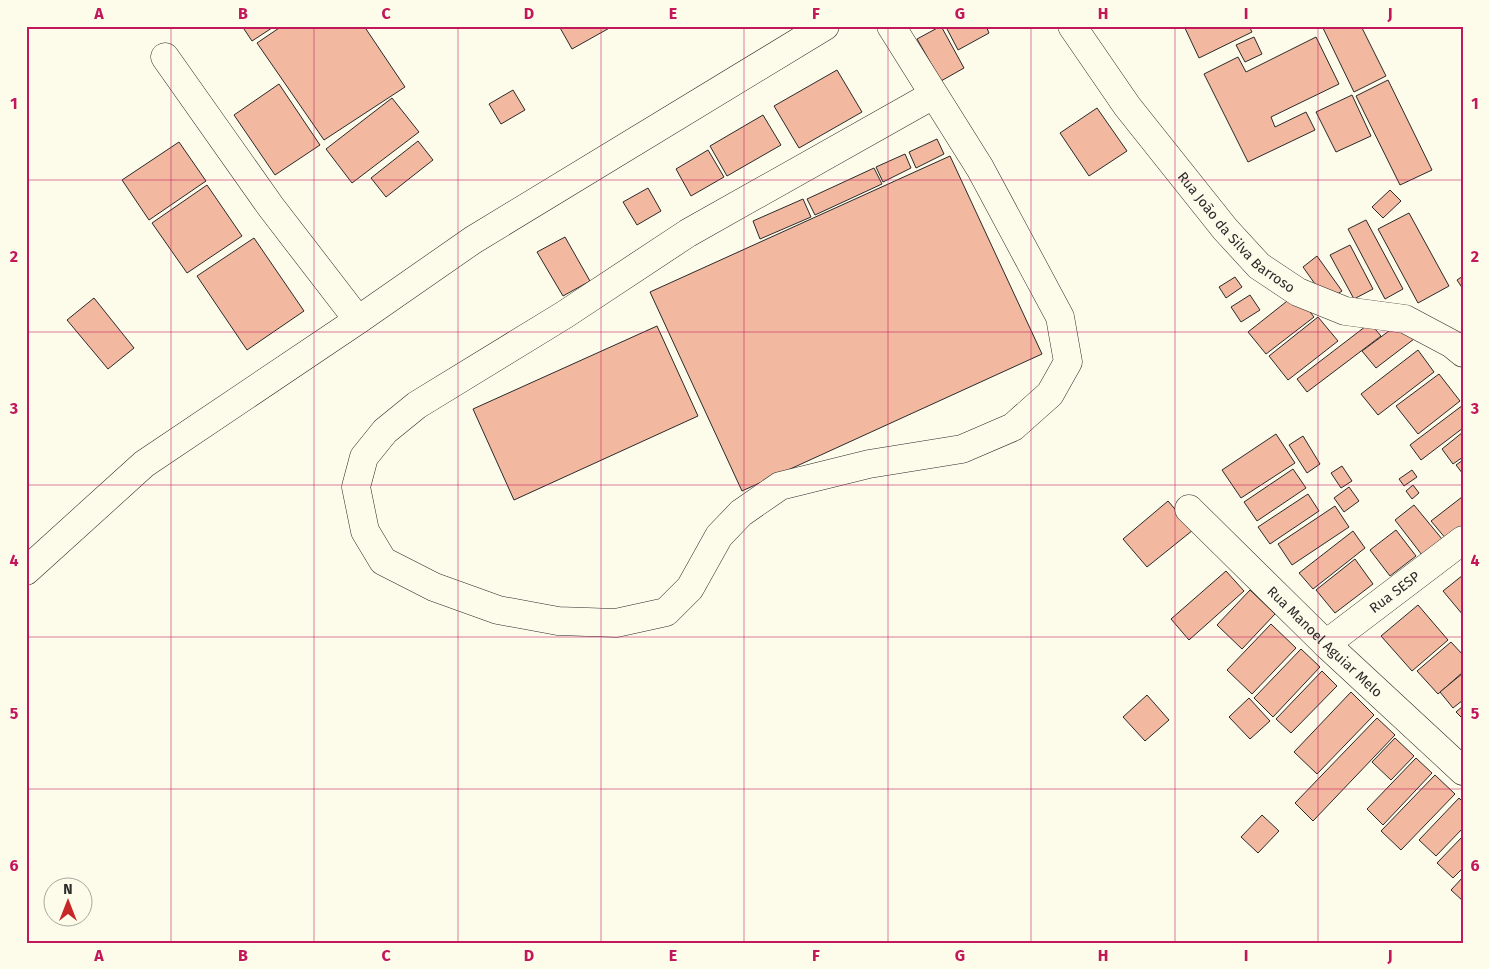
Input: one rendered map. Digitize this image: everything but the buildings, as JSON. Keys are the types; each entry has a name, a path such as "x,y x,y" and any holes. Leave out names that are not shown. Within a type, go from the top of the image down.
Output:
{"street":[{"path":"26,570 144,464 473,240 825,26"},
{"path":"891,26 980,168 1060,317 1068,362 1050,394 1013,427 962,449 869,464 780,486 741,513 719,536 690,588 666,612 616,623 558,621 498,610 434,587 383,562 365,531 356,487 364,456 384,431 417,405 564,315 688,233 933,95"},
{"name":"Rua João da Silva Barroso","path":"1072,26 1126,106 1225,229 1259,266 1298,292 1345,312 1405,319 1452,344 1463,353"},
{"path":"165,57 271,206 358,320"},
{"name":"Rua Manoel Aguiar Melo","path":"1189,509 1326,644 1463,771"},
{"name":"Rua SESP","path":"1326,644 1463,540"}]}
